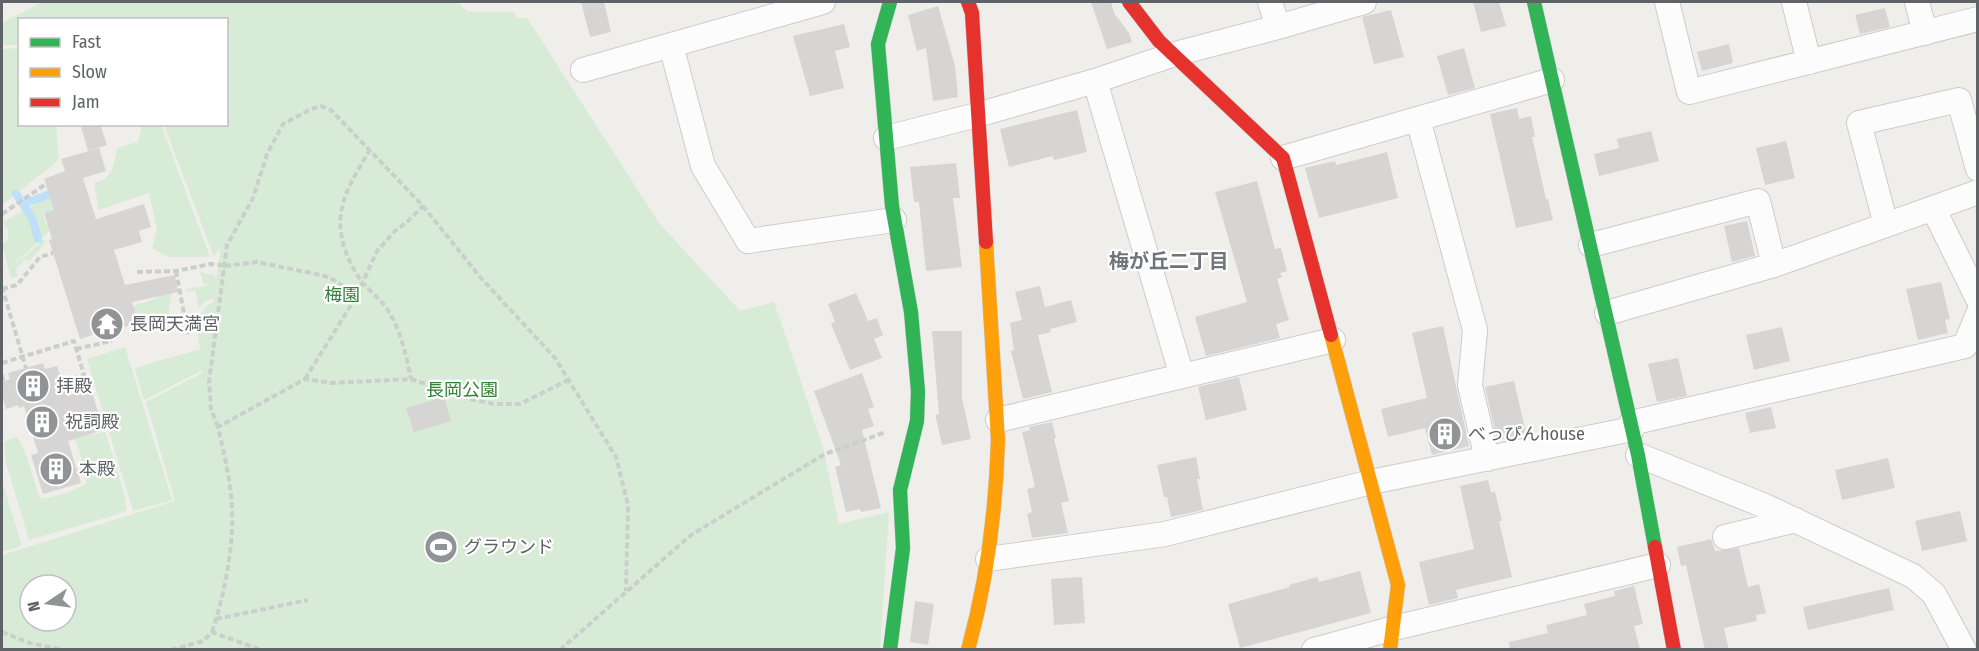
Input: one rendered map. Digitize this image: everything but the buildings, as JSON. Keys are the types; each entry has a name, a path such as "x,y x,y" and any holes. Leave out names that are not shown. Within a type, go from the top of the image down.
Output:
{"street":[{"path":"583,70 823,2"},
{"path":"890,2 878,44 894,220 917,369 917,421 900,490 903,548 890,650"},
{"path":"968,2 972,13 998,420 997,480 988,560 968,650"},
{"path":"1129,2 1159,41 1283,158 1398,585 1392,639"},
{"path":"1270,2 1278,27"},
{"path":"886,138 977,115 1095,81 1175,54 1364,2"},
{"path":"1534,2 1592,245 1638,455 1674,650"},
{"path":"1667,2 1689,92 1977,19"},
{"path":"1794,2 1809,62"},
{"path":"1917,2 1925,33"},
{"path":"671,45 703,166 748,241 894,220"},
{"path":"1283,158 1552,80"},
{"path":"1095,81 1182,376"},
{"path":"1886,225 1859,123 1959,100 1977,169"},
{"path":"1418,119 1475,330 1470,385 1487,459"},
{"path":"1607,313 1774,265 1977,192"},
{"path":"1592,245 1758,201 1774,265"},
{"path":"1933,208 1977,299"},
{"path":"988,560 1165,534 1371,482 1487,459 1965,346 1977,314"},
{"path":"998,420 1333,340"},
{"path":"1638,455 1796,520 1913,576 1924,584 1942,606 1964,650"},
{"path":"1725,537 1796,520"},
{"path":"1314,650 1392,639 1658,566"}],"path":[{"path":"171,650 203,641 212,632 229,552 232,510 226,461 211,409 209,382 227,245 253,198 267,153 283,124 321,106 331,110 423,206 480,277 555,358 616,457 628,505 626,591"},
{"path":"370,149 349,187 342,207 340,219 344,247 349,261 362,281 387,309 403,343 411,379"},
{"path":"2,214 18,206 46,184"},
{"path":"218,427 305,379 356,297 377,251 423,206"},
{"path":"26,368 2,288 17,285 40,257 53,253"},
{"path":"137,272 176,271 211,264 225,269 256,262 325,276 336,281 356,297"},
{"path":"176,271 185,319"},
{"path":"2,363 74,341 85,377 64,381"},
{"path":"76,349 112,341"},
{"path":"2,375 3,381"},
{"path":"305,379 332,383 411,379 494,405 520,404 568,380"},
{"path":"560,650 691,535 825,454 917,421"},
{"path":"216,619 308,600"},
{"path":"2,632 30,643 63,650"},
{"path":"212,632 261,650"}],"green space":[{"name":"長岡公園","path":"42,2 458,2 468,12 514,12 517,18 527,18 659,223 740,311 774,302 823,448 839,524 889,512 880,649 2,649 2,555 175,501 146,402 202,373 203,370 144,400 135,368 200,349 195,319 213,302 213,298 204,302 199,309 195,290 187,292 186,289 210,285 203,283 200,272 214,275 216,280 220,254 219,248 214,257 164,126 228,126 228,18 18,18 18,45 2,45 2,23"},
{"path":"18,48 18,126 56,126 59,160 2,205 2,49"},
{"path":"142,126 161,126 210,257 168,257 152,248 157,228 149,193 99,210 94,183 105,178 112,170 117,148 138,142"},
{"path":"50,196 54,210 43,213 46,224 57,223 24,256 9,265 25,257 44,239 45,243 29,262 25,259 16,269 18,276 11,278 2,244 8,240 8,230 3,222"},
{"path":"157,290 172,292 168,316 140,324 133,306 158,298"},
{"path":"125,347 172,500 133,511 87,359"},
{"path":"85,416 92,435 105,431 127,510 29,540 6,463 4,443 17,437 25,452 41,499 67,493 86,484 85,469 74,436"},
{"path":"2,481 22,546 2,552"}],"waterway":[{"path":"16,194 19,198"},
{"path":"38,239 32,218 23,204 50,194"}],"traffic: fast":[{"path":"890,2 878,44 892,206 911,312 918,391 917,421 900,490 903,548 890,650"},
{"path":"1534,2 1638,455 1655,547"}],"traffic: slow":[{"path":"968,650 985,572 993,520 997,467 998,440 986,242"},
{"path":"1331,335 1398,585 1390,650"}],"traffic: jam":[{"path":"968,2 972,13 986,242"},
{"path":"1129,2 1159,41 1283,158 1331,335"},
{"path":"1655,547 1674,650"}],"place":[{"name":"長岡天満宮","path":"107,324"},
{"name":"拝殿","path":"33,386"},
{"name":"祝詞殿","path":"42,422"},
{"name":"べっぴんhouse","path":"1445,434"},
{"name":"本殿","path":"56,469"},
{"name":"グラウンド","path":"441,547"}],"district":[{"name":"梅が丘二丁目","path":"1169,261"}],"park label":[{"name":"梅園","path":"342,295"}]}
